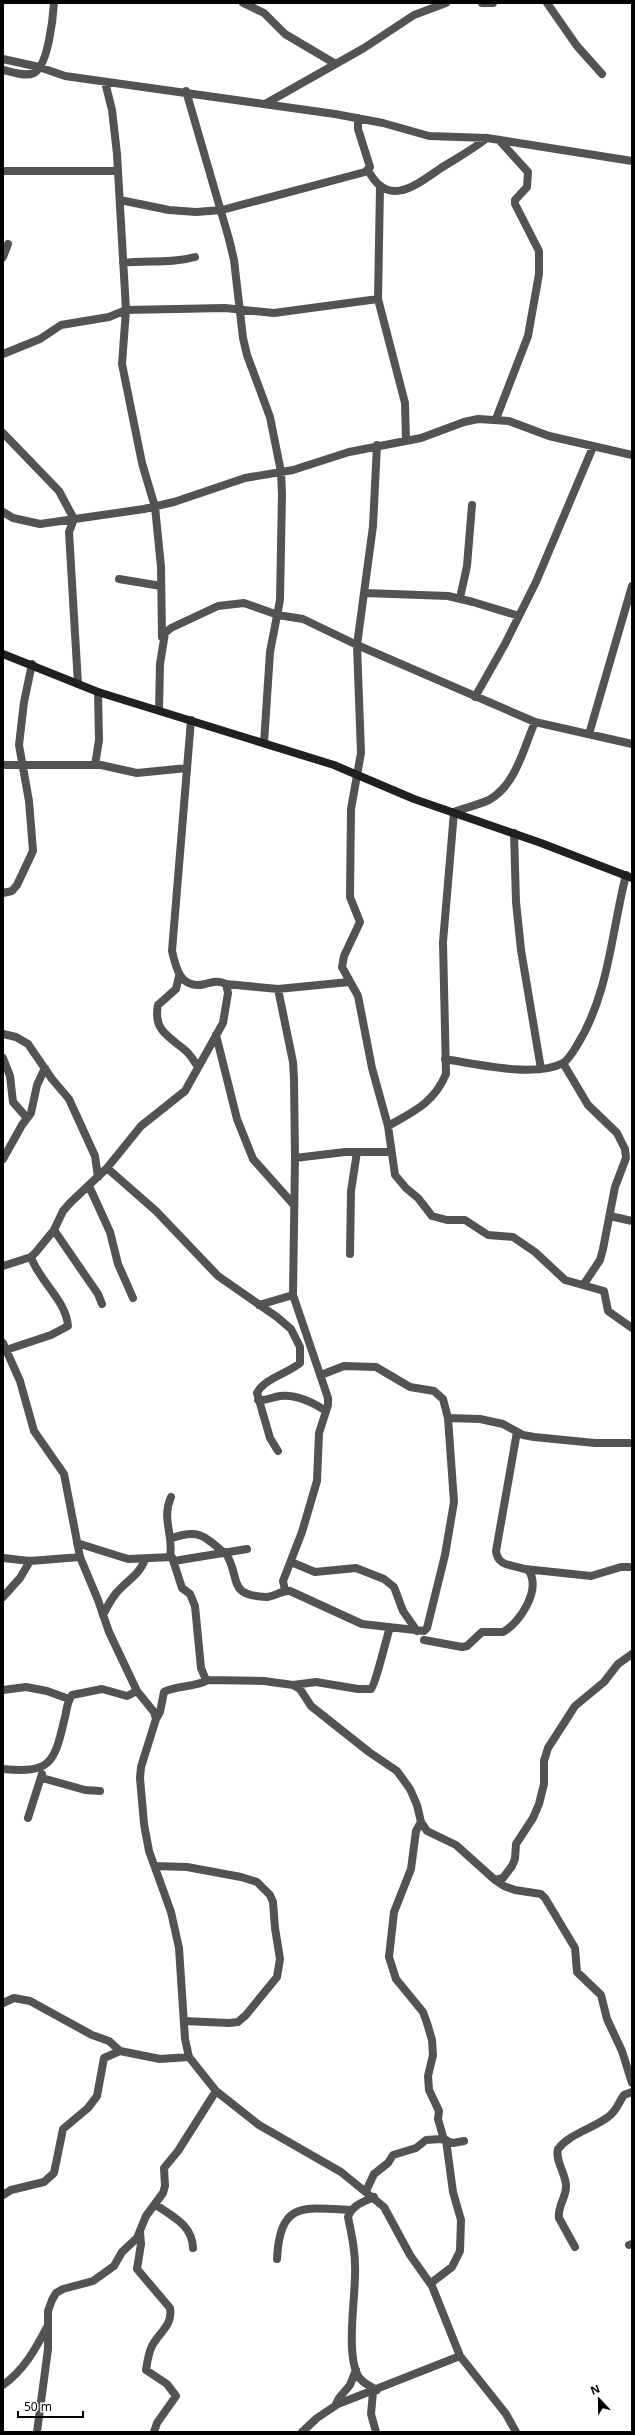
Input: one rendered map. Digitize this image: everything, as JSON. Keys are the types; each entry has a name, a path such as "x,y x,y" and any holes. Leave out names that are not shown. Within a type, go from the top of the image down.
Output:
{"street":[{"path":"3,70 29,74 35,73 39,67 51,31 54,3"},
{"path":"243,3 264,13 284,34 334,64"},
{"path":"265,104 364,48 414,15 446,3"},
{"path":"482,3 493,3"},
{"path":"547,3 577,46 602,74"},
{"path":"3,59 39,67 66,76 186,91 358,118 429,136 487,138 632,161"},
{"path":"105,82 116,140 120,200 126,310 122,364 142,463 155,507 161,586 162,638 159,710"},
{"path":"186,91 222,210 234,260 238,309 247,355 268,411 281,472 283,511 278,615 270,652 264,743"},
{"path":"358,118 358,129 370,163 368,170"},
{"path":"380,187 395,191 420,184 444,166 466,154 487,138"},
{"path":"496,419 528,336 537,295 540,259 535,242 515,204 515,200 527,187 528,172 499,140"},
{"path":"120,200 168,210 196,212 222,210 368,170"},
{"path":"368,170 380,187 378,299 405,402 406,440"},
{"path":"3,171 117,171"},
{"path":"3,258 8,244"},
{"path":"123,263 141,261 174,262 195,257"},
{"path":"3,354 40,339 61,325 109,317 126,310 207,307 274,313 378,299"},
{"path":"3,512 13,518 40,524 155,507 245,478 281,472 377,445 421,438 464,422 496,419 593,447 632,455"},
{"path":"3,433 59,491 74,519 69,532 78,684"},
{"path":"377,445 373,526 357,646 362,737 351,809 349,866 351,903 360,922 342,962 349,982 358,996 372,1068 388,1126 393,1169 398,1180 418,1198 432,1216 447,1220 465,1220 488,1234 513,1237 534,1252 565,1280 584,1284 604,1291 608,1311 632,1328"},
{"path":"476,697 519,616 593,447"},
{"path":"460,598 467,566 472,505"},
{"path":"119,579 161,586"},
{"path":"589,734 632,586"},
{"path":"365,593 427,595 460,598 519,616"},
{"path":"162,638 171,628 225,604 244,603 278,615 303,618 357,646 535,722 632,744"},
{"path":"3,654 32,664 98,692 264,743 357,775 414,799 514,833 629,876 599,1001 580,1041 563,1063 541,1069 500,1068 445,1059"},
{"path":"3,892 14,889 33,855 29,801 22,765 19,730 32,664"},
{"path":"95,765 99,740 98,692"},
{"path":"191,720 172,928 172,951 179,976 184,982 198,986 216,982 278,989 349,982"},
{"path":"454,812 488,800 506,786 512,777 535,722"},
{"path":"3,765 95,765 138,773 187,768"},
{"path":"388,1126 428,1102 439,1089 446,1074 443,942 454,812"},
{"path":"514,833 516,902 521,950 541,1069"},
{"path":"179,976 176,989 158,1005 157,1021 162,1032 188,1053 198,1067"},
{"path":"3,1266 31,1257 54,1230 63,1211 98,1178 141,1126 185,1091 225,1016 228,993 226,984"},
{"path":"278,989 292,1062 295,1158 293,1295 328,1398 326,1411 319,1433 316,1481 302,1532 283,1581 286,1590"},
{"path":"3,1034 23,1040 69,1099 95,1156 98,1178"},
{"path":"216,1035 234,1108 253,1159 294,1204"},
{"path":"3,1058 10,1076 13,1102 27,1118"},
{"path":"563,1063 588,1105 597,1115 611,1126 623,1141 626,1158 615,1187 600,1260 584,1284"},
{"path":"3,1159 31,1113 38,1080 45,1068"},
{"path":"295,1158 357,1152 390,1152"},
{"path":"350,1254 352,1184 357,1152"},
{"path":"107,1168 156,1211 218,1276 291,1329 300,1347 300,1363 293,1369 260,1386 257,1392 258,1400 270,1438 278,1451"},
{"path":"89,1186 110,1232 118,1264 133,1298"},
{"path":"610,1216 632,1221"},
{"path":"54,1230 98,1294 102,1304"},
{"path":"31,1257 34,1266 60,1304 68,1326 51,1335 4,1346 20,1381 34,1431 64,1474 80,1557 109,1632 137,1691 154,1712 156,1719"},
{"path":"259,1305 293,1295"},
{"path":"172,1538 184,1534 200,1534 224,1552 232,1565 236,1585 244,1593 267,1597 286,1590 362,1624 424,1631 429,1624 451,1526 454,1502 448,1418 443,1398 434,1391 410,1387 376,1367 344,1366 321,1375"},
{"path":"258,1400 266,1401 286,1396 309,1402 326,1411"},
{"path":"448,1418 480,1419 503,1424 517,1432 529,1436 595,1443 632,1443"},
{"path":"517,1432 496,1551 498,1558 503,1564 524,1569 591,1576 621,1567 632,1567"},
{"path":"171,1497 166,1514 172,1538 172,1559 182,1588 194,1600 201,1668 203,1675 208,1680"},
{"path":"77,1543 128,1559 145,1560 172,1559 247,1549"},
{"path":"3,1558 30,1561 80,1557"},
{"path":"103,1615 120,1588 138,1574 145,1560"},
{"path":"3,1597 20,1578 30,1561"},
{"path":"291,1562 315,1572 356,1568 384,1579 394,1587 403,1611 417,1631"},
{"path":"424,1640 462,1647 467,1646 482,1632 498,1633 506,1631 530,1600 532,1577 529,1571 524,1569"},
{"path":"390,1626 377,1670 376,1682 371,1689 358,1689 316,1682 293,1684 242,1679 208,1680 202,1684 172,1689 164,1692 160,1712 156,1719 141,1767 140,1778 145,1834 172,1912 179,1948 184,2021 189,2057 216,2091 259,2125 341,2172 374,2197 384,2207 410,2255 430,2283 460,2356 506,2414 516,2432"},
{"path":"495,1880 503,1878 512,1866 515,1859 516,1844 533,1818 539,1804 544,1784 544,1761 548,1748 575,1706 604,1682 618,1664 632,1654"},
{"path":"293,1684 300,1689 312,1706 369,1752 397,1771 410,1789 421,1822 427,1831 456,1845 495,1880 504,1886 541,1894 545,1898 576,1948 577,1972 601,1995 607,2019 622,2051 632,2083"},
{"path":"3,1690 26,1687 47,1691 69,1699"},
{"path":"3,1769 32,1770 43,1767 50,1761 57,1747 69,1699 76,1692 91,1689 102,1689 127,1696 137,1691"},
{"path":"28,1818 42,1778 43,1767"},
{"path":"42,1778 85,1790 100,1792"},
{"path":"421,1822 416,1831 410,1869 394,1912 389,1957 396,1979 423,2012 432,2040 433,2055 428,2076 429,2090 439,2111 438,2119 445,2140 453,2192 461,2220 460,2251 452,2267 430,2283"},
{"path":"155,1866 186,1867 241,1877 257,1882 270,1895 273,1902 274,1928 280,1959 277,1977 246,2015 238,2022 184,2021"},
{"path":"3,2004 14,1998 30,2001 92,2036 109,2041 120,2051 160,2059 189,2057"},
{"path":"3,2195 11,2190 44,2182 50,2178 58,2158 63,2129 95,2102 99,2089 102,2062 108,2056 120,2051"},
{"path":"37,2432 48,2349 48,2311 56,2293 100,2277 114,2266 140,2232 146,2216 165,2186 164,2168 178,2151 216,2091"},
{"path":"575,2247 559,2218 558,2213 566,2194 566,2186 558,2159 558,2149 569,2138 608,2118 617,2108 624,2095 632,2092"},
{"path":"366,2191 374,2174 388,2163 393,2155 416,2148 426,2140 445,2140 453,2143 464,2140"},
{"path":"277,2259 280,2229 288,2218 297,2211 312,2207 350,2210 374,2197"},
{"path":"155,2204 186,2226 191,2235 193,2248"},
{"path":"350,2210 348,2217 356,2274 352,2336 356,2370 363,2382 375,2391"},
{"path":"140,2232 141,2244 137,2268 170,2308 171,2314 164,2331 152,2346 146,2370 167,2384 176,2396 157,2423 154,2432"},
{"path":"3,2385 20,2371 31,2357 47,2327"},
{"path":"302,2432 335,2406 460,2356"},
{"path":"335,2406 339,2398 350,2385 356,2370"},
{"path":"375,2391 370,2414 376,2432"}]}
